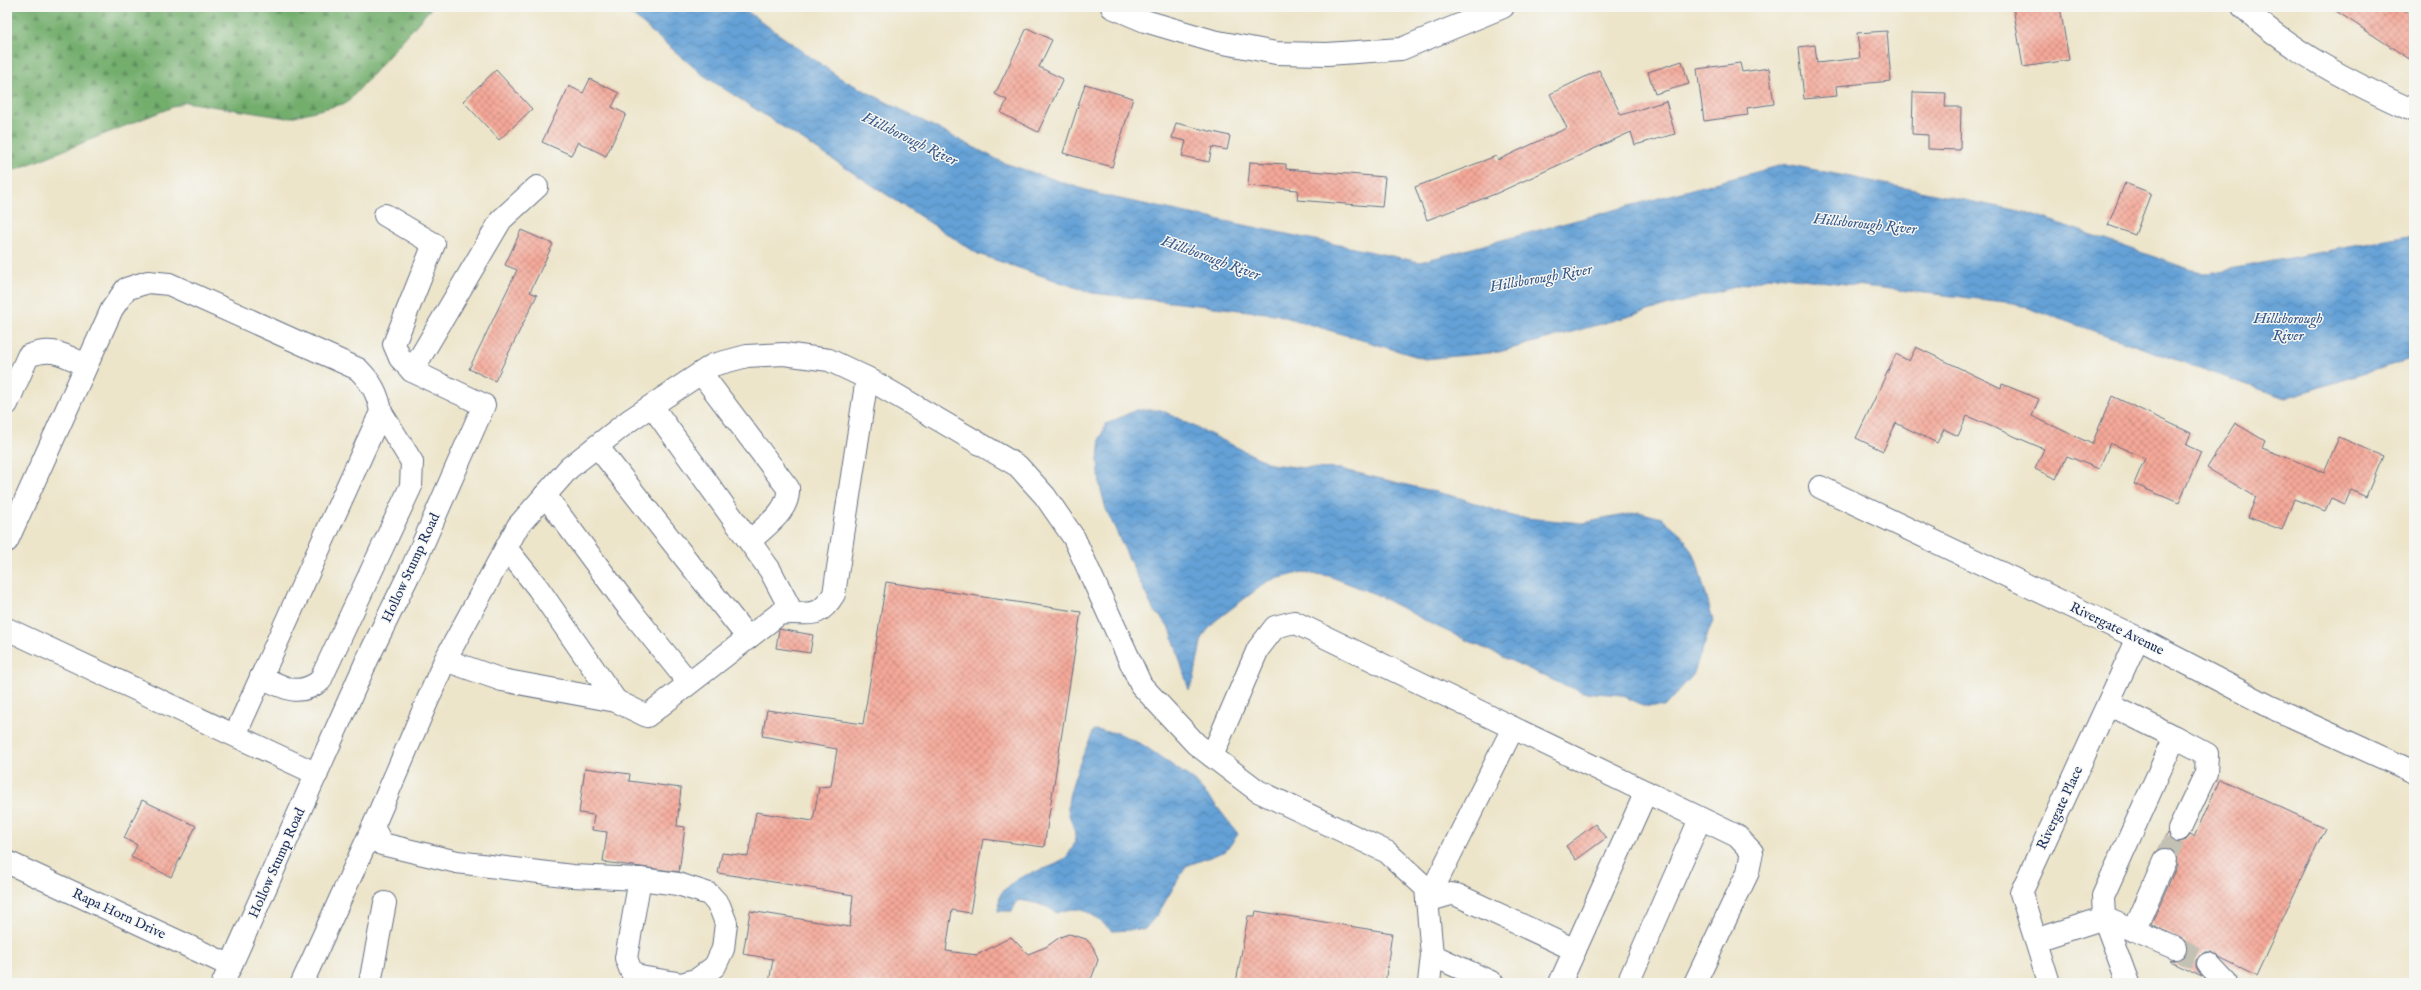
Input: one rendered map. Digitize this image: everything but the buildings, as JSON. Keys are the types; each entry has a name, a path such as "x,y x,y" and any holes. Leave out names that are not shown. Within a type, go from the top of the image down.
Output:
{"street":[{"path":"1112,7 1145,21 1213,42 1276,53 1327,54 1401,49 1502,7"},
{"path":"2243,7 2285,42 2364,88 2414,111"},
{"path":"412,371 501,220 537,187"},
{"name":"Hollow Stump Road","path":"227,975 367,660 413,566 484,405 412,371 400,358 394,344 434,244 385,214"},
{"path":"7,541 112,309 126,290 148,282 169,284 358,369 368,379 379,396 381,412 412,462 411,486 320,681 309,689 292,691 261,677"},
{"path":"7,404 28,356 42,351 55,351 86,365"},
{"path":"302,983 373,827 445,660 518,526 569,468 652,406 713,365 747,356 784,354 828,360 867,378 1018,466 1045,496 1074,538 1140,685 1196,744 1258,791 1387,852 1426,888 1432,954 1429,983"},
{"path":"701,373 788,488 789,499 784,508 750,541"},
{"path":"445,660 502,680 616,701 647,716 779,614 792,612 806,615 818,613 827,606 834,594 867,378"},
{"path":"652,406 770,570 792,612"},
{"path":"235,735 381,412"},
{"path":"597,446 748,638"},
{"name":"Rivergate Avenue","path":"1820,487 2138,638 2269,706 2414,772"},
{"path":"545,495 632,611 690,683"},
{"path":"506,548 542,594 616,701"},
{"path":"1212,756 1258,649 1275,628 1294,622 1737,836 1752,852 1748,872 1695,983"},
{"path":"7,629 317,774"},
{"name":"Rivergate Place","path":"2049,983 2021,893 2138,638"},
{"path":"2108,704 2207,754 2206,773 2179,830"},
{"path":"1428,901 1513,728"},
{"path":"2128,983 2104,918 2103,896 2175,737"},
{"path":"1560,983 1646,792"},
{"path":"1628,983 1700,819"},
{"path":"373,827 382,844 458,862 572,876 640,879 678,884 709,894 719,905 726,923 723,949 714,966 698,979 685,983"},
{"path":"2134,931 2165,860"},
{"name":"Rapa Horn Drive","path":"7,862 227,975"},
{"path":"640,879 626,958 631,971 640,977 677,983"},
{"path":"1428,901 1451,894 1456,894 1575,950"},
{"path":"370,983 385,904"},
{"path":"2036,940 2104,918 2175,948"},
{"path":"1432,954 1493,983"},
{"path":"2208,964 2226,983"}],"green space":[{"path":"7,7 432,7 347,103 287,118 185,102 7,173"}],"water":[{"name":"Hillsborough River","path":"614,7 741,7 840,78 1004,163 1101,195 1420,262 1786,164 2029,213 2203,274 2414,235 2414,358 2285,398 2014,303 1775,276 1499,352 1425,359 1275,314 1092,293 978,254 703,75 632,15"},
{"path":"1136,410 1161,410 1271,464 1303,468 1340,469 1457,497 1515,517 1583,523 1639,512 1662,518 1682,535 1696,559 1713,620 1693,675 1664,707 1645,706 1621,695 1583,692 1557,682 1438,627 1375,594 1329,576 1303,572 1268,581 1215,621 1202,637 1194,679 1189,690 1170,628 1153,609 1106,509 1100,486 1098,460 1100,438 1106,424"},
{"path":"1094,730 1118,733 1143,745 1192,779 1215,804 1238,834 1226,851 1186,866 1159,912 1145,929 1113,931 1088,912 1075,909 1057,913 1048,907 1018,900 1012,911 998,911 1000,896 1004,890 1023,876 1058,863 1070,852 1075,840 1075,835 1069,814 1069,800 1078,769"}],"tunnel":[{"path":"2165,860 2179,830"},
{"path":"2175,948 2208,964"}]}
